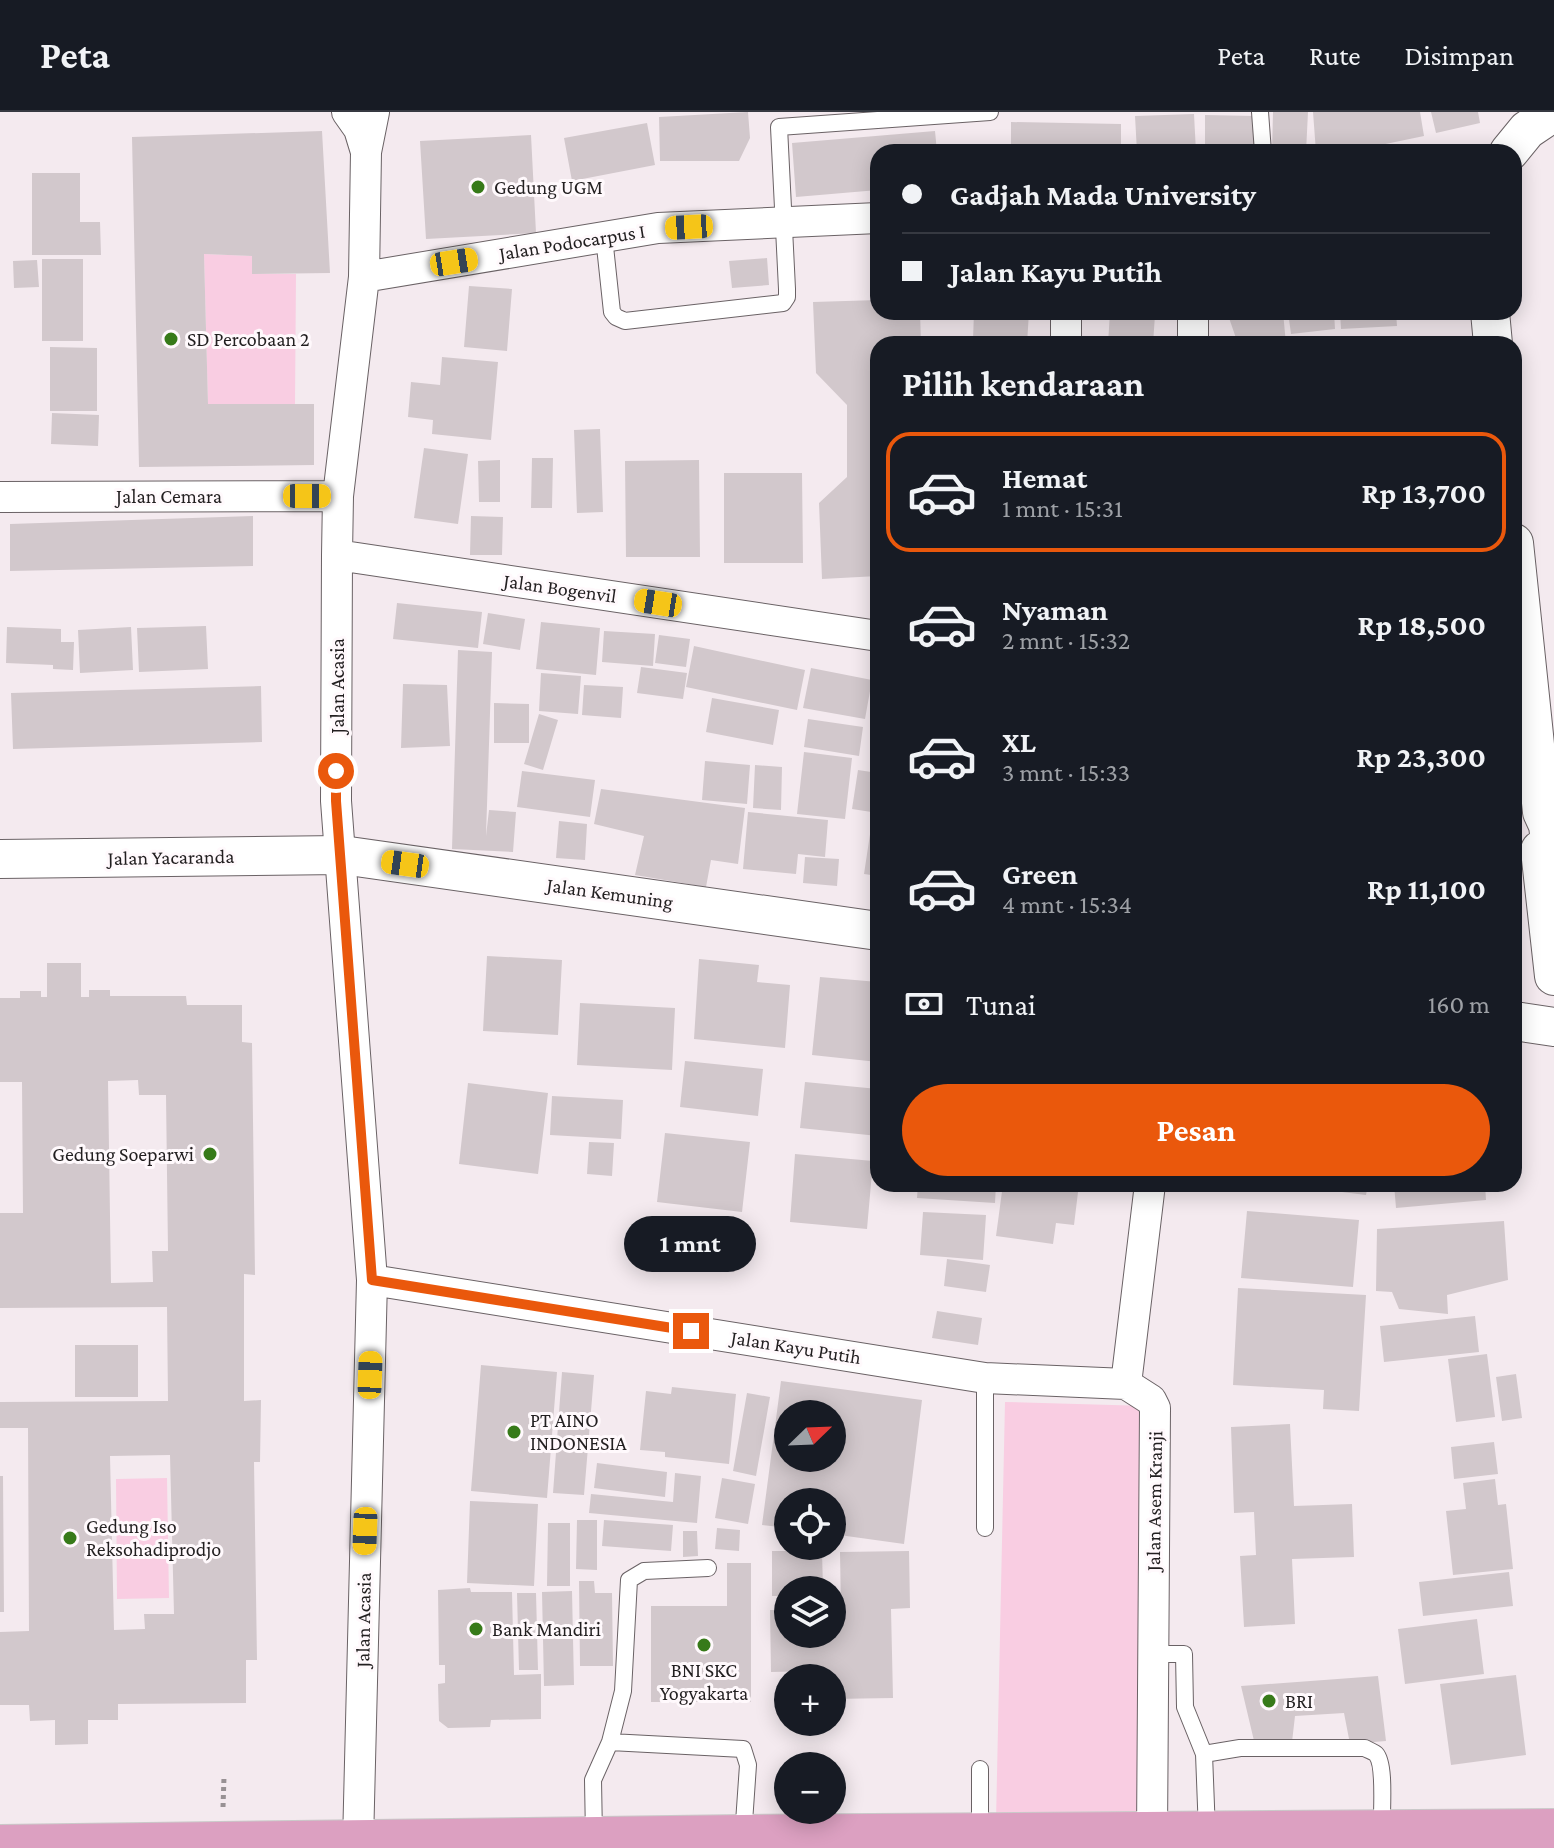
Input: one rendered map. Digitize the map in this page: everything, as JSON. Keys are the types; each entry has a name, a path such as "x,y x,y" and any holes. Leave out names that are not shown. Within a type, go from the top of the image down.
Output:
{"main road":[{"path":"0,1847 1554,1831"}],"street":[{"path":"347,112 359,129 366,152"},
{"path":"366,152 374,112"},
{"path":"1516,144 1527,130 1554,112"},
{"name":"Jalan Acasia","path":"358,1843 372,1280 336,801 337,555 338,496 364,277 366,152"},
{"name":"Jalan Podocarpus I","path":"364,277 658,228 870,218"},
{"name":"Jalan Cemara","path":"0,497 338,496"},
{"name":"Jalan Bogenvil","path":"337,555 870,635"},
{"path":"1522,620 1542,812 1548,825 1554,876"},
{"path":"1542,812 1537,827 1554,976"},
{"name":"Jalan Yacaranda","path":"0,859 342,855"},
{"name":"Jalan Kemuning","path":"342,855 870,930"},
{"path":"1522,1022 1554,1027"},
{"path":"1126,1384 1149,1192"},
{"name":"Jalan Kayu Putih","path":"372,1280 985,1378 1126,1384"},
{"name":"Jalan Asem Kranji","path":"1126,1384 1151,1400 1155,1408 1152,1835"}],"lane":[{"path":"604,237 612,312 625,321 783,303 787,289 779,127 882,116 990,112"},
{"path":"1260,112 1262,144"},
{"path":"985,1378 985,1528"},
{"path":"594,1839 593,1780 610,1742 623,1691 629,1580 644,1571 708,1568"},
{"path":"1152,1654 1184,1654 1185,1707 1204,1754 1207,1834"},
{"path":"610,1742 743,1749 748,1765 743,1837"},
{"path":"1204,1754 1240,1748 1365,1748 1372,1751 1381,1766 1382,1832"},
{"path":"980,1769 980,1836"}],"path":[{"path":"223,1812 224,1777"}],"shaded area":[{"path":"204,254 252,256 252,274 296,274 295,404 208,404"},
{"path":"1005,1402 1147,1406 1138,1824 996,1821"},
{"path":"167,1478 169,1598 117,1599 116,1479"}],"building":[{"path":"748,112 750,138 739,161 660,161 659,117"},
{"path":"1273,112 1308,112 1306,144 1272,144"},
{"path":"1313,112 1420,112 1424,136 1386,144 1315,144"},
{"path":"1431,112 1478,112 1480,123 1436,133"},
{"path":"1194,114 1196,144 1137,144 1135,116"},
{"path":"1205,115 1255,116 1255,144 1205,144"},
{"path":"1011,122 1121,124 1121,144 1011,144"},
{"path":"647,123 655,165 572,181 564,138"},
{"name":"SD Percobaan 2","path":"322,131 330,273 252,274 252,256 204,254 208,404 314,404 314,465 139,467 132,137"},
{"path":"935,131 936,144 870,144 870,191 796,197 792,143"},
{"name":"Gedung UGM","path":"531,135 536,233 426,239 420,141"},
{"path":"32,173 80,173 80,222 100,222 101,255 32,255"},
{"path":"767,258 769,285 732,288 729,261"},
{"path":"42,259 83,259 83,341 42,341"},
{"path":"37,260 39,287 14,288 13,261"},
{"path":"469,286 512,289 507,351 464,347"},
{"path":"870,300 870,320 920,320 921,336 870,336 870,576 822,579 819,503 847,477 847,405 816,373 813,302"},
{"path":"974,320 1028,320 1028,336 973,336"},
{"path":"1110,320 1155,320 1154,336 1108,336"},
{"path":"1230,320 1284,320 1285,336 1235,336"},
{"path":"1289,320 1334,320 1335,329 1291,334"},
{"path":"1340,320 1397,320 1397,326 1341,329"},
{"path":"50,347 97,348 97,411 50,411"},
{"path":"442,357 498,362 491,440 432,434 433,420 408,417 411,382 440,385"},
{"path":"52,413 99,415 98,446 51,444"},
{"path":"600,429 603,512 577,513 574,430"},
{"path":"424,448 468,454 458,524 414,518"},
{"path":"532,458 553,458 552,508 531,508"},
{"path":"500,460 500,502 479,502 478,461"},
{"path":"699,460 700,557 626,557 625,461"},
{"path":"724,473 802,473 803,563 724,563"},
{"path":"253,516 253,566 10,571 10,524"},
{"path":"471,516 503,517 502,555 470,555"},
{"path":"397,603 482,612 478,648 393,639"},
{"path":"488,613 525,619 520,650 483,644"},
{"path":"541,622 600,628 596,675 536,669"},
{"path":"206,626 208,669 139,672 137,628"},
{"path":"7,627 61,629 61,642 74,642 73,670 53,669 53,665 6,663"},
{"path":"131,627 133,670 80,673 78,630"},
{"path":"604,631 655,634 653,666 602,662"},
{"path":"659,635 690,639 686,667 655,663"},
{"path":"694,646 805,670 797,710 686,687"},
{"path":"458,650 492,652 486,836 489,810 516,812 513,852 452,849"},
{"path":"641,667 687,673 683,699 637,693"},
{"path":"811,668 870,680 865,719 803,708"},
{"path":"541,673 581,676 578,714 539,711"},
{"path":"403,684 447,685 450,746 401,748"},
{"path":"584,685 623,687 621,718 582,715"},
{"path":"261,686 262,742 13,749 11,693"},
{"path":"712,698 779,710 773,745 706,732"},
{"path":"494,703 529,704 529,743 494,743"},
{"path":"539,714 558,720 543,770 524,764"},
{"path":"808,719 863,727 859,756 804,747"},
{"path":"804,752 852,758 845,819 797,814"},
{"path":"705,761 750,765 747,804 702,800"},
{"path":"755,765 782,767 781,810 753,808"},
{"path":"858,770 870,772 870,812 852,809"},
{"path":"522,771 595,780 590,817 517,807"},
{"path":"601,789 745,808 738,864 711,860 706,887 635,875 644,836 594,824"},
{"path":"748,812 828,820 825,857 798,854 796,874 743,869"},
{"path":"559,821 587,824 585,860 556,858"},
{"path":"870,834 870,875 864,874"},
{"path":"805,857 839,859 837,886 803,883"},
{"path":"487,956 562,960 558,1035 483,1031"},
{"path":"699,959 759,965 757,982 790,985 785,1048 694,1039"},
{"path":"47,963 81,963 81,997 89,997 89,990 110,990 110,996 186,996 187,1005 242,1005 242,1042 252,1043 255,1275 244,1274 244,1401 261,1400 260,1462 254,1462 257,1660 246,1660 246,1703 118,1704 118,1720 88,1720 88,1744 55,1745 55,1720 30,1721 29,1705 0,1705 0,1632 29,1631 28,1428 0,1428 0,1402 168,1401 167,1307 0,1308 0,1213 23,1213 22,1082 0,1082 0,998 20,998 20,991 41,991 41,997 47,997","holes":["138,1080 139,1095 166,1095 168,1251 152,1251 153,1282 111,1283 108,1081","170,1455 174,1614 144,1614 145,1629 114,1630 110,1456"]},
{"path":"820,977 870,981 870,1061 812,1055"},
{"path":"580,1003 675,1008 672,1070 577,1065"},
{"path":"685,1061 763,1069 758,1116 680,1107"},
{"path":"805,1082 870,1088 870,1135 800,1128"},
{"path":"468,1083 548,1093 538,1174 459,1164"},
{"path":"552,1096 623,1100 621,1139 550,1135"},
{"path":"665,1133 750,1142 742,1212 657,1202"},
{"path":"589,1142 614,1143 612,1176 587,1174"},
{"path":"795,1154 870,1161 867,1229 790,1222"},
{"path":"917,1192 996,1192 995,1203 917,1198"},
{"path":"1002,1192 1078,1192 1074,1225 1056,1223 1053,1244 996,1236"},
{"path":"1395,1192 1486,1192 1486,1200 1396,1208"},
{"path":"1247,1211 1359,1220 1353,1287 1241,1278"},
{"path":"923,1212 986,1215 983,1260 920,1255"},
{"path":"1504,1221 1508,1280 1447,1295 1448,1314 1399,1309 1392,1292 1376,1291 1377,1229"},
{"path":"947,1259 990,1265 986,1292 944,1286"},
{"path":"1238,1288 1366,1295 1359,1411 1323,1409 1324,1390 1233,1385"},
{"path":"937,1311 982,1318 978,1345 932,1338"},
{"path":"1475,1316 1479,1352 1384,1362 1380,1326"},
{"path":"75,1345 138,1345 138,1397 75,1397"},
{"path":"1487,1354 1495,1417 1456,1422 1448,1359"},
{"name":"PT AINO INDONESIA","path":"481,1365 557,1372 547,1498 471,1491"},
{"path":"562,1372 594,1375 584,1495 553,1493"},
{"path":"1516,1374 1522,1418 1502,1421 1496,1377"},
{"path":"781,1381 922,1400 904,1544 846,1536 846,1488 774,1488 774,1526 762,1525 774,1434 774,1472 846,1472 846,1400 778,1400"},
{"path":"672,1387 736,1394 729,1464 665,1457 665,1452 640,1450 646,1391 671,1394"},
{"path":"747,1393 770,1397 756,1476 733,1471"},
{"path":"1290,1424 1294,1506 1352,1504 1354,1557 1292,1559 1295,1624 1244,1627 1240,1556 1256,1555 1254,1512 1234,1513 1231,1427"},
{"path":"1494,1442 1498,1474 1454,1479 1451,1447"},
{"path":"597,1463 667,1472 665,1497 594,1488"},
{"path":"675,1473 701,1476 697,1523 589,1513 591,1494 673,1502"},
{"path":"0,1476 3,1476 4,1612 0,1612"},
{"path":"722,1478 755,1484 748,1524 715,1518"},
{"path":"1495,1479 1498,1505 1506,1504 1513,1569 1453,1575 1446,1511 1466,1509 1463,1483"},
{"path":"470,1501 538,1504 534,1586 467,1583"},
{"path":"577,1520 597,1520 597,1570 576,1569"},
{"path":"604,1520 673,1525 671,1551 602,1546"},
{"path":"548,1523 570,1523 570,1586 547,1586"},
{"path":"717,1528 740,1530 739,1551 715,1549"},
{"path":"683,1531 697,1531 698,1556 683,1557"},
{"path":"772,1551 774,1560 822,1560 823,1576 774,1576 772,1596"},
{"path":"909,1551 910,1608 891,1609 893,1698 846,1699 846,1664 774,1664 774,1672 771,1672 770,1610 774,1610 774,1648 846,1648 846,1576 840,1576 840,1560 846,1560 846,1552"},
{"path":"727,1563 751,1563 751,1702 651,1702 651,1606 727,1606"},
{"path":"1509,1572 1513,1606 1423,1616 1419,1582"},
{"path":"579,1581 594,1581 595,1593 612,1593 613,1666 580,1666"},
{"name":"Bank Mandiri","path":"470,1588 471,1592 512,1592 514,1675 541,1674 541,1719 491,1720 490,1727 448,1728 439,1721 438,1684 445,1683 445,1665 439,1665 438,1590"},
{"path":"572,1591 574,1685 544,1686 542,1592"},
{"path":"517,1593 536,1593 538,1670 519,1670"},
{"path":"1477,1619 1484,1674 1405,1684 1398,1629"},
{"path":"1516,1675 1526,1755 1451,1765 1440,1684"},
{"path":"1378,1676 1386,1741 1350,1744 1344,1713 1295,1716 1292,1742 1255,1745 1241,1686"}],"place":[{"name":"Gedung UGM","path":"478,187"},
{"name":"SD Percobaan 2","path":"171,339"},
{"name":"Gedung Soeparwi","path":"210,1154"},
{"name":"PT AINO INDONESIA","path":"514,1432"},
{"name":"Gedung Iso Reksohadiprodjo","path":"70,1538"},
{"name":"Bank Mandiri","path":"476,1629"},
{"name":"BNI SKC Yogyakarta","path":"704,1645"},
{"name":"BRI","path":"1269,1701"}],"route":[{"path":"336,771 372,1280 691,1331"}]}
